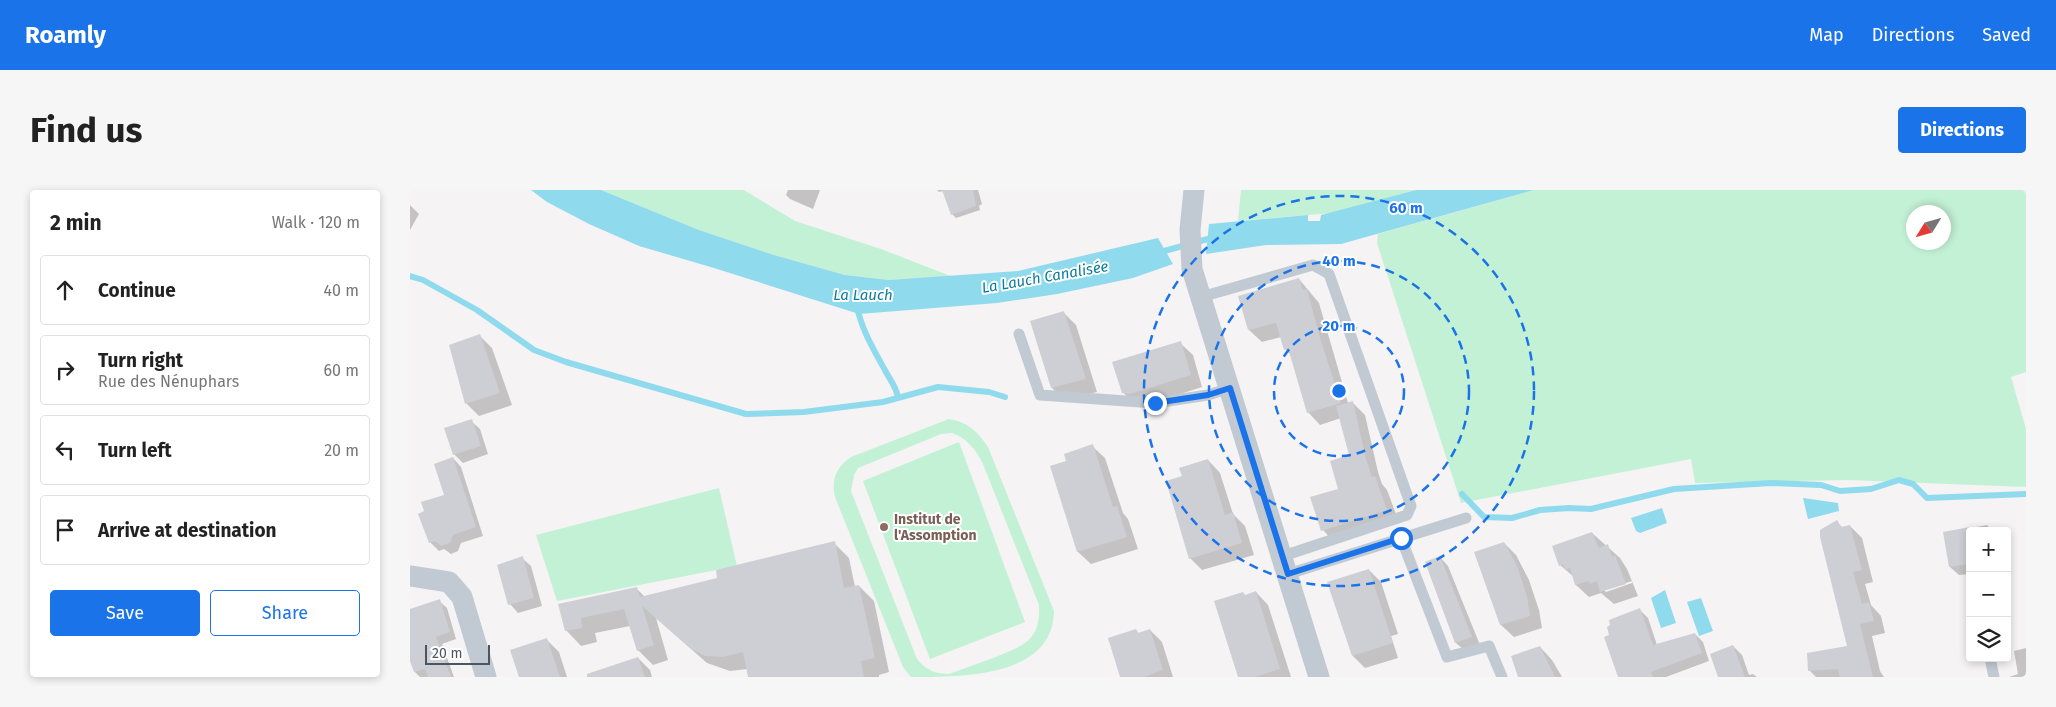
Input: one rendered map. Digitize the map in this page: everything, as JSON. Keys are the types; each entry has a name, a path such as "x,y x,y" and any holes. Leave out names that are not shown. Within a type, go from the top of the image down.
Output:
{"street":[{"path":"1194,190 1191,223 1192,270 1319,677"},
{"path":"419,577 449,582 462,597 486,677"}],"lane":[{"path":"1201,297 1313,265 1329,274 1411,506 1408,515 1285,565"},
{"path":"1019,334 1040,395 1155,403 1208,395 1230,388"},
{"path":"1285,565 1401,538 1466,518"},
{"path":"1401,538 1447,657 1489,646 1502,677"},
{"path":"1991,662 1994,677"}],"green space":[{"path":"601,190 744,190 795,221 881,249 953,277 889,280 845,275 774,255 699,230"},
{"path":"1241,190 1416,190 1332,213 1238,221"},
{"path":"1534,190 2026,190 2026,372 2011,377 2026,429 2026,487 1848,480 1695,483 1691,459 1461,503 1377,243 1378,234"},
{"path":"949,419 967,425 976,432 988,447 1054,611 1050,633 1039,649 1022,661 1002,669 979,674 911,677 903,667 835,497 834,480 836,474 851,457","holes":["952,433 970,445 983,464 1039,605 1039,617 1037,627 1028,641 1004,654 949,674 944,674 927,669 917,659 851,491 854,475 858,468 941,434"]},
{"path":"959,442 1025,622 930,659 863,481"},
{"path":"719,488 737,566 557,601 536,535"}],"water":[{"name":"La Lauch","path":"531,190 601,190 699,230 774,255 845,275 889,280 1018,271 1158,238 1173,264 1133,278 1057,294 997,303 859,314 639,246 589,224 547,202"},
{"path":"1416,190 1534,190 1341,244 1266,245 1206,254 1209,224 1308,215 1308,221 1320,221 1321,215"},
{"path":"1803,498 1838,503 1839,511 1808,519"},
{"path":"1662,508 1667,523 1640,533 1636,531 1631,518"},
{"path":"1665,590 1676,623 1661,628 1651,598"},
{"path":"1701,598 1713,631 1699,636 1687,602"}],"building":[{"path":"942,190 973,190 976,206 951,215"},
{"path":"1299,278 1303,290 1307,289 1320,338 1341,403 1307,413 1288,348 1284,350 1276,323 1248,330 1238,296"},
{"path":"1064,311 1086,379 1051,388 1030,321"},
{"path":"480,334 500,393 465,404 449,345"},
{"path":"1181,341 1191,375 1130,394 1122,393 1112,362"},
{"path":"1353,401 1366,459 1372,477 1375,476 1387,510 1321,531 1310,497 1338,489 1330,461 1349,455 1336,406"},
{"path":"472,419 481,446 453,455 444,428"},
{"path":"1093,444 1113,507 1117,506 1127,537 1077,552 1050,466 1066,461 1064,454"},
{"path":"453,457 476,527 453,535 450,543 441,546 435,541 429,543 418,514 424,511 421,502 444,495 434,464"},
{"path":"1208,459 1225,515 1233,512 1242,543 1189,559 1166,481 1182,476 1179,468"},
{"path":"1837,520 1841,527 1850,525 1862,570 1853,572 1862,604 1869,602 1874,621 1860,624 1873,677 1840,677 1838,669 1808,671 1807,653 1847,646 1820,537 1820,530"},
{"path":"1966,528 1966,565 1949,567 1943,532"},
{"path":"1592,532 1599,548 1608,544 1612,557 1615,555 1626,584 1600,592 1597,581 1590,584 1589,581 1575,585 1570,568 1565,570 1563,564 1559,566 1552,546"},
{"path":"835,541 844,588 859,585 875,658 861,661 864,677 748,677 743,652 723,657 705,656 690,648 642,606 654,645 637,651 624,609 581,618 582,628 565,631 558,604 637,587 640,597 717,578 716,570"},
{"path":"1504,542 1517,566 1527,596 1530,616 1500,625 1474,552"},
{"path":"523,556 534,598 508,605 497,565"},
{"path":"1440,556 1472,637 1455,643 1425,562"},
{"path":"1369,569 1393,643 1352,656 1327,582"},
{"path":"1256,591 1280,669 1255,677 1238,677 1214,601 1243,592 1245,595"},
{"path":"440,599 450,632 436,637 451,677 428,677 425,669 414,672 410,661 410,609"},
{"path":"1640,608 1653,645 1695,633 1702,653 1651,672 1653,677 1618,677 1604,637 1609,635 1607,627 1610,625 1609,620"},
{"path":"1136,629 1138,633 1150,629 1163,670 1144,677 1120,677 1108,638"},
{"path":"547,638 560,677 519,677 510,650"},
{"path":"1733,645 1745,677 1718,677 1710,654"},
{"path":"1540,646 1555,677 1518,677 1511,656"},
{"path":"638,657 645,677 587,677 587,674"}],"waterway":[{"name":"La Lauch Canalisée","path":"1157,253 1215,237"},
{"path":"410,276 423,280 477,310 534,350 566,362 746,414 804,412 883,402 938,387 989,392 1005,397"},
{"path":"857,306 865,332 895,387 898,397"},
{"path":"1462,494 1484,517 1512,518 1540,510 1591,509 1674,489 1771,483 1821,485 1840,491 1871,489 1899,480 1913,484 1927,498 2026,494"}],"place":[{"name":"Institut de l'Assomption","path":"884,527"}],"route":[{"path":"1155,403 1208,395 1230,388 1288,574 1401,538"}]}
